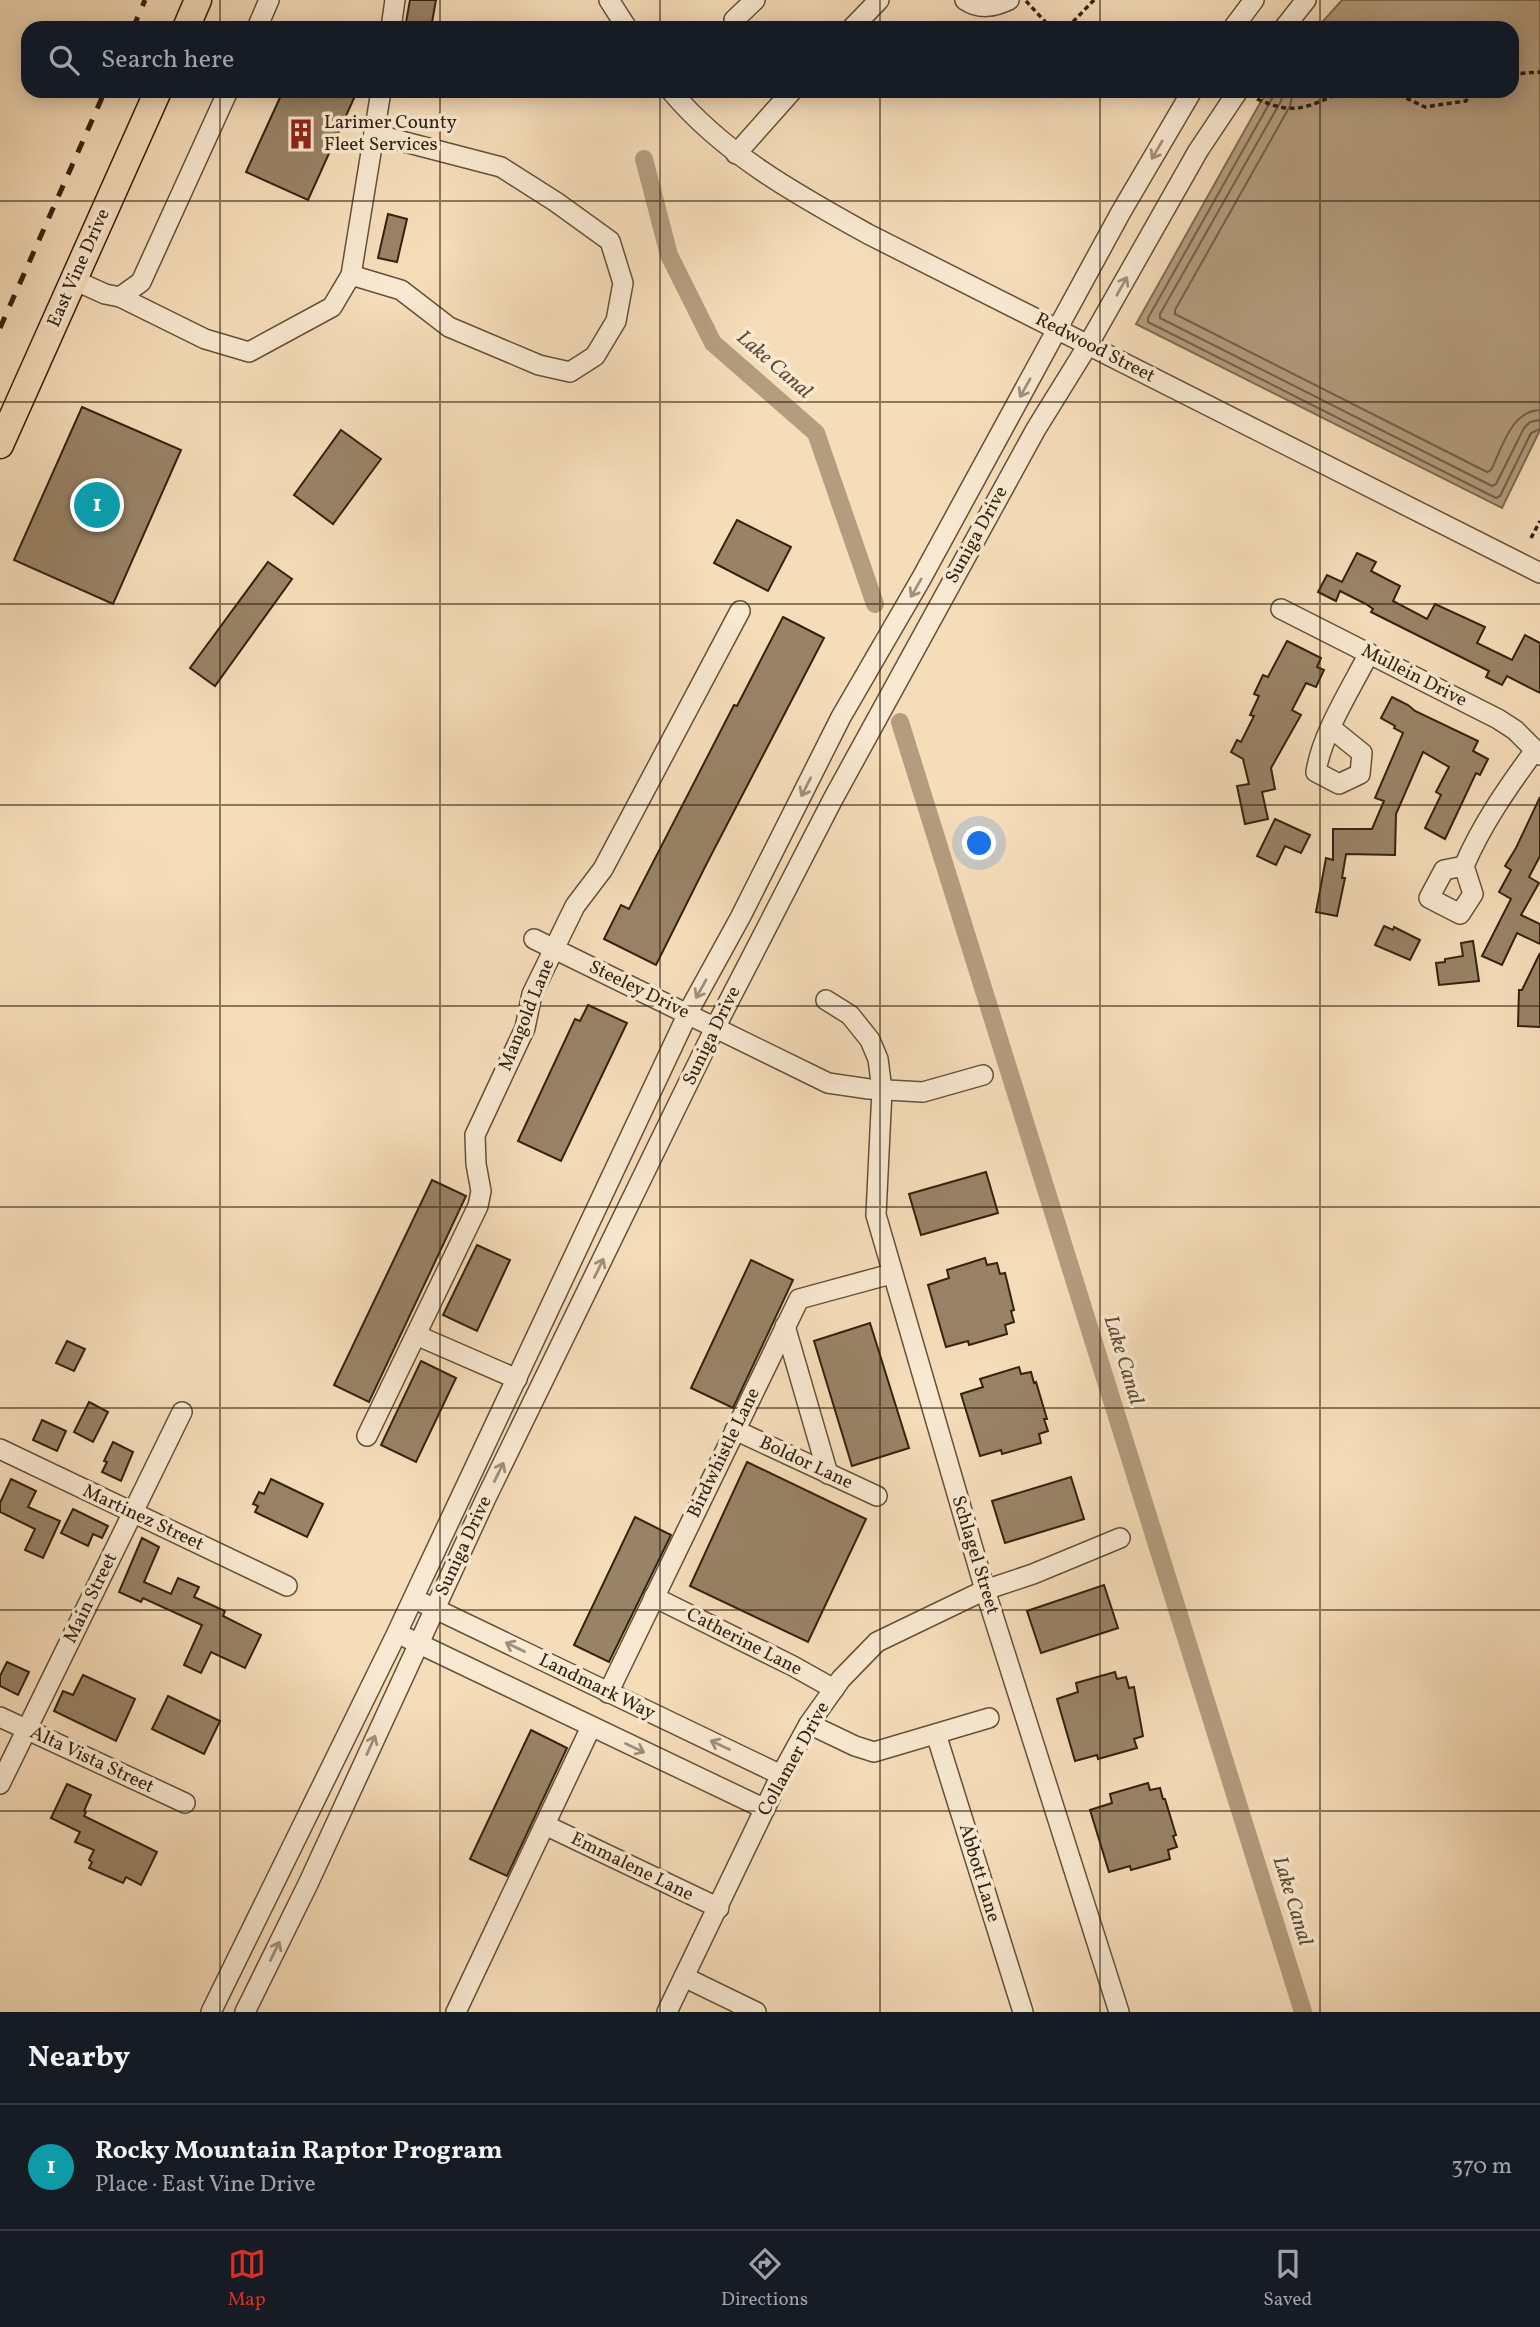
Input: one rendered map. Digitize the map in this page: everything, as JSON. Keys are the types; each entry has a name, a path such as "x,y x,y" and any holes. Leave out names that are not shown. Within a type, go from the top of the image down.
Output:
{"main road":[{"path":"189,21 198,0"},
{"name":"East Vine Drive","path":"0,444 155,98"}],"street":[{"path":"260,21 269,0"},
{"path":"392,21 396,0"},
{"path":"609,0 622,21"},
{"path":"734,20 755,0"},
{"path":"859,21 879,0"},
{"path":"965,0 973,6 991,7 1009,0"},
{"path":"1238,21 1254,0"},
{"path":"1290,21 1306,0"},
{"path":"120,297 141,282 225,98"},
{"path":"74,280 105,294 120,297 205,339 249,352 332,307 351,275 380,98"},
{"name":"Redwood Street","path":"677,98 692,116 736,154 797,194 868,234 1540,573"},
{"path":"736,154 786,98"},
{"name":"Suniga Drive","path":"211,2012 414,1598 687,1014 741,916 841,717 921,579 1057,328 1188,98"},
{"name":"Suniga Drive","path":"245,2012 308,1884 418,1643 715,1028 852,763 1036,429 1088,345 1198,151 1233,98"},
{"path":"351,275 401,290 449,327 540,366 570,372 595,356 616,321 623,283 610,241 501,167 374,134"},
{"name":"Mullein Drive","path":"1281,609 1498,719 1538,752"},
{"name":"Mangold Lane","path":"368,1436 478,1206 481,1191 475,1135 525,1028 532,994 576,906 603,869 740,611"},
{"path":"1331,728 1369,653"},
{"path":"1464,866 1474,842 1498,801 1538,752"},
{"name":"Steeley Drive","path":"534,939 828,1083 923,1092 983,1075"},
{"name":"Schlagel Street","path":"826,1000 850,1015 870,1040 878,1059 882,1090 876,1215 985,1590 1119,2012"},
{"name":"Birdwhistle Lane","path":"608,1693 799,1299 891,1274"},
{"path":"785,1326 828,1474"},
{"path":"416,1335 517,1379"},
{"name":"Main Street","path":"0,1784 183,1412"},
{"name":"Boldor Lane","path":"735,1430 877,1496"},
{"name":"Martinez Street","path":"0,1449 288,1586"},
{"name":"Collamer Drive","path":"667,2012 782,1774 809,1724 834,1689 877,1642 985,1590 1033,1574 1120,1538"},
{"name":"Catherine Lane","path":"654,1597 834,1689"},
{"name":"Landmark Way","path":"414,1598 782,1774"},
{"name":"Landmark Way","path":"397,1633 765,1809"},
{"name":"Alta Vista Street","path":"0,1717 185,1802"},
{"path":"809,1724 874,1752 989,1718"},
{"path":"456,2012 591,1727"},
{"name":"Abbott Lane","path":"936,1734 1023,2012"},
{"name":"Emmalene Lane","path":"545,1825 719,1908"},
{"path":"684,1977 756,2012"}],"path":[{"path":"1024,0 1044,21"},
{"path":"1074,21 1094,0"},
{"path":"1519,74 1540,72"},
{"path":"1258,99 1287,110 1303,108 1328,98"},
{"path":"1406,98 1425,107 1466,101 1468,98"},
{"path":"1531,538 1540,521"}],"water":[{"path":"1342,0 1540,0 1540,430 1502,508 1136,324 1264,98 1519,98 1519,21 1323,21"}],"building":[{"path":"410,0 436,0 432,21 406,21"},
{"name":"Larimer County Fleet Services","path":"280,98 354,98 308,200 246,172"},
{"path":"388,214 407,219 397,262 378,258"},
{"path":"82,407 181,450 113,604 14,560"},
{"path":"341,430 381,459 333,524 294,495"},
{"path":"737,520 791,547 768,591 714,563"},
{"path":"1357,553 1376,562 1371,571 1400,586 1393,601 1427,619 1435,604 1485,627 1477,643 1512,660 1525,635 1540,643 1540,693 1507,676 1502,685 1486,677 1489,671 1371,612 1373,609 1366,604 1340,591 1336,601 1318,592 1327,575 1342,582"},
{"path":"268,562 292,579 215,686 190,668"},
{"path":"783,617 824,638 656,965 604,939 621,905 629,909 734,705 737,706"},
{"path":"1287,641 1321,658 1317,667 1324,670 1316,687 1306,683 1292,710 1301,715 1271,768 1275,789 1262,792 1268,819 1245,824 1237,786 1249,784 1243,759 1231,752 1237,740 1241,742 1254,716 1250,715 1259,696 1254,694 1263,675 1268,677"},
{"path":"1392,697 1478,741 1473,751 1488,759 1480,775 1476,773 1445,839 1425,828 1441,795 1436,792 1449,767 1423,752 1396,814 1395,855 1346,854 1342,878 1345,878 1337,916 1316,912 1326,858 1333,860 1333,829 1372,829 1384,801 1375,798 1403,733 1381,718"},
{"path":"1540,797 1540,856 1529,877 1539,883 1521,915 1540,924 1540,944 1517,933 1502,965 1482,956 1511,899 1499,892 1511,870 1505,866"},
{"path":"1275,819 1310,835 1301,853 1285,846 1276,865 1257,856"},
{"path":"1384,926 1393,930 1394,927 1420,940 1410,960 1375,945"},
{"path":"1473,941 1479,981 1439,985 1436,963 1463,956 1461,943"},
{"path":"1540,953 1540,1027 1518,1026 1519,990 1522,990"},
{"path":"588,1005 627,1023 561,1161 518,1141 575,1019 580,1021"},
{"path":"986,1172 998,1213 921,1235 909,1194"},
{"path":"432,1180 466,1196 369,1402 334,1385"},
{"path":"477,1245 510,1260 477,1331 443,1315"},
{"path":"985,1258 987,1265 997,1263 1000,1274 1005,1273 1014,1310 1011,1311 1014,1322 1005,1325 1007,1334 969,1345 968,1341 946,1347 928,1285 949,1278 947,1270"},
{"path":"751,1260 793,1280 733,1408 691,1388"},
{"path":"870,1323 909,1448 852,1466 814,1341"},
{"path":"67,1341 85,1349 74,1371 56,1363"},
{"path":"421,1361 456,1378 416,1462 381,1445"},
{"path":"1019,1367 1021,1374 1031,1372 1034,1383 1036,1382 1048,1431 1039,1434 1041,1443 1002,1454 1001,1450 980,1456 961,1394 983,1387 980,1379"},
{"path":"89,1402 108,1412 93,1442 74,1432"},
{"path":"42,1420 66,1431 57,1451 33,1440"},
{"path":"113,1442 133,1452 121,1481 102,1472"},
{"path":"747,1462 866,1519 808,1642 690,1586"},
{"path":"1071,1477 1084,1519 1005,1543 992,1501"},
{"path":"11,1479 36,1491 28,1507 60,1521 43,1558 25,1550 35,1529 0,1512 0,1503"},
{"path":"271,1479 323,1504 307,1537 255,1512 258,1506 253,1504 259,1492 264,1494"},
{"path":"73,1509 108,1526 102,1538 93,1534 88,1546 61,1533"},
{"path":"635,1517 671,1535 609,1662 574,1645"},
{"path":"142,1538 159,1547 144,1582 171,1594 178,1578 199,1587 194,1597 225,1611 223,1616 261,1635 245,1668 211,1652 201,1673 184,1665 202,1625 143,1598 141,1602 119,1592"},
{"path":"1104,1585 1118,1628 1041,1653 1027,1611"},
{"path":"7,1662 29,1672 18,1695 0,1686 0,1676"},
{"path":"1115,1672 1117,1679 1126,1677 1129,1688 1134,1687 1143,1736 1134,1739 1137,1748 1098,1759 1097,1755 1075,1761 1057,1699 1078,1692 1076,1683"},
{"path":"83,1675 135,1699 116,1741 54,1711 63,1691 73,1695"},
{"path":"168,1696 220,1721 204,1754 152,1729"},
{"path":"531,1730 567,1748 507,1876 470,1859"},
{"path":"1148,1783 1150,1790 1160,1788 1165,1799 1177,1847 1168,1850 1170,1859 1131,1870 1130,1866 1109,1872 1090,1810 1112,1803 1110,1794"},
{"path":"67,1784 91,1795 84,1816 157,1852 141,1885 126,1877 123,1883 89,1868 92,1862 89,1860 94,1850 75,1842 80,1832 51,1818"}],"waterway":[{"name":"Lake Canal","path":"644,159 669,255 713,343 816,433 875,604"},
{"name":"Lake Canal","path":"900,722 1303,2012"}],"railway":[{"path":"136,21 145,0"},
{"path":"0,328 102,98"}],"place":[{"name":"Larimer County Fleet Services","path":"301,134"},
{"name":"Rocky Mountain Raptor Program","path":"97,505"}]}
